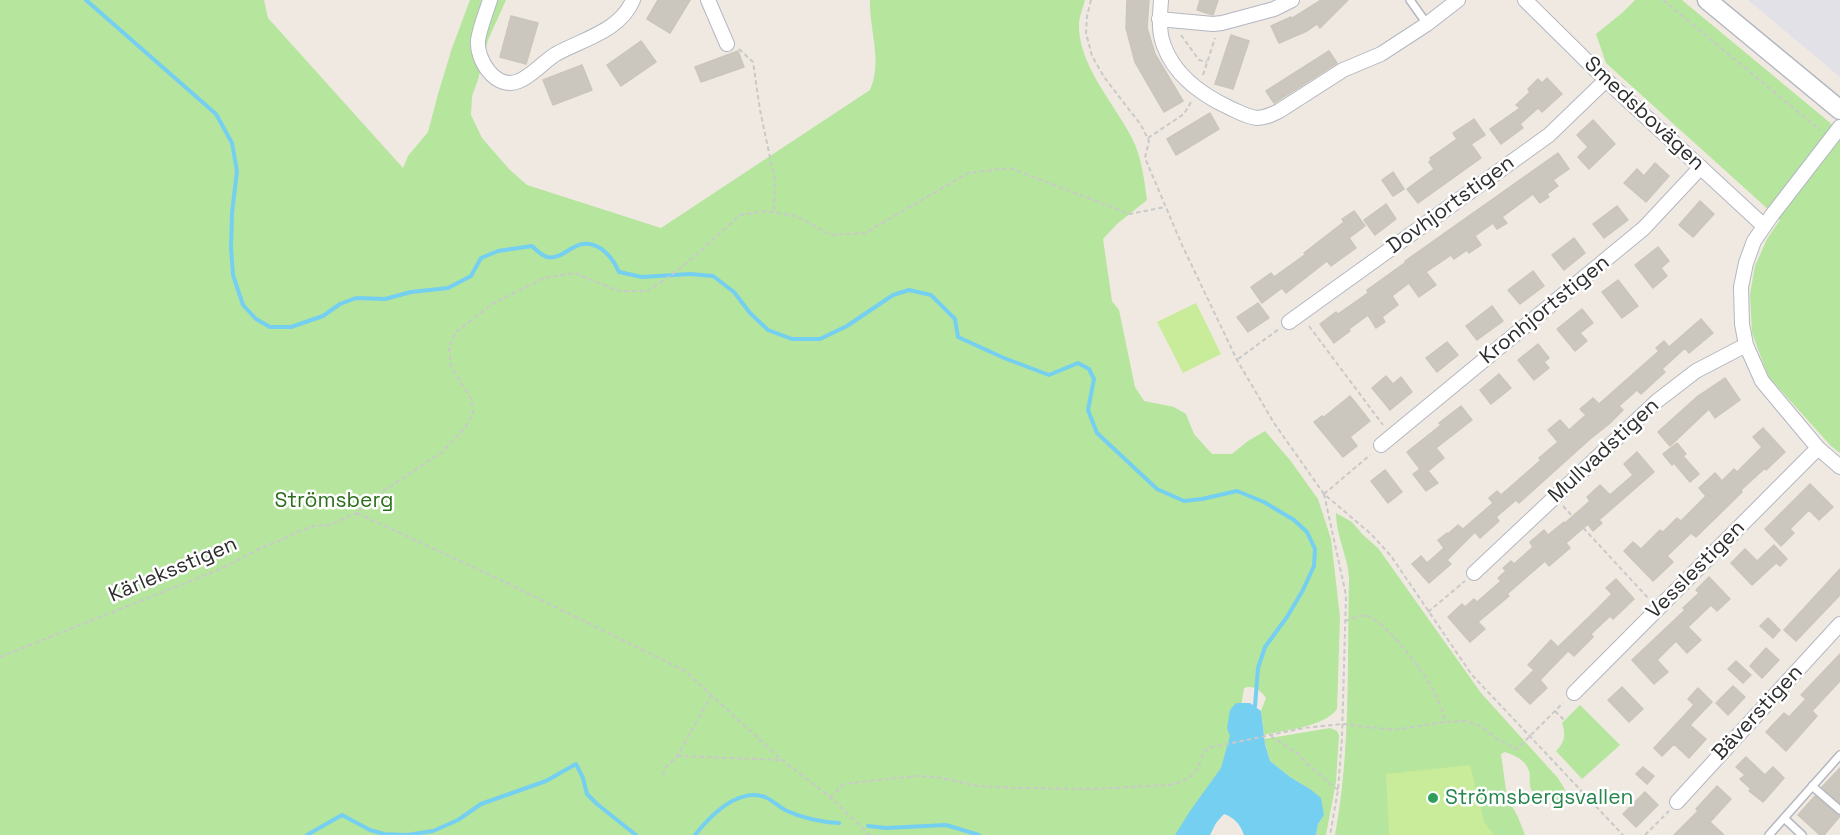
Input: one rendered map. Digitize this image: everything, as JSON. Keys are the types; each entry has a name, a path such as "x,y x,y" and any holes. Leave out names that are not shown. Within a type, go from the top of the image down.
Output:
{"street":[{"path":"490,0 478,41 481,55 489,71 499,81 510,84 529,76 556,55 604,32 629,9 633,0"},
{"path":"708,0 727,44"},
{"path":"1161,0 1164,19 1160,32 1163,45 1175,66 1196,89 1214,100 1258,118 1268,117 1333,75 1381,54 1427,24 1458,0"},
{"path":"1164,19 1222,23 1274,9 1292,0"},
{"name":"Smedsbovägen","path":"1525,0 1606,80 1764,226"},
{"path":"1707,0 1840,110"},
{"name":"Dovhjortstigen","path":"1294,318 1549,135 1606,80"},
{"path":"1840,127 1754,241 1741,286 1746,345 1762,381 1818,448 1840,467"},
{"name":"Kronhjortstigen","path":"1386,441 1644,228 1701,167"},
{"name":"Mullvadstigen","path":"1474,573 1657,401 1696,371 1746,345"},
{"name":"Vesslestigen","path":"1574,693 1818,448"},
{"name":"Bäverstigen","path":"1677,802 1840,624"}],"lane":[{"path":"1410,0 1427,24"},
{"path":"1769,835 1840,756"},
{"path":"1812,786 1840,810"},
{"path":"1784,818 1803,835"}],"path":[{"path":"1091,0 1086,33 1092,56 1104,77 1141,125 1149,141 1145,158 1165,207 1237,360 1274,423 1324,494 1371,534 1391,556 1472,675 1623,835"},
{"path":"1663,0 1830,139"},
{"path":"1164,19 1199,60 1207,62"},
{"path":"727,44 735,46 753,62 760,110 775,181 774,212"},
{"name":"Kärleksstigen","path":"0,657 218,570 297,532 314,526 329,525 357,513 374,497 442,452 465,428 473,413 471,399 451,366 449,347 455,333 492,304 544,278 574,273 619,291 647,291 675,272 740,215 774,212 796,216 831,235 865,233 968,173 1010,168 1130,214 1165,207"},
{"path":"1237,360 1294,318 1386,441 1324,494"},
{"path":"1324,494 1346,595 1338,790 1330,835"},
{"path":"1555,498 1658,609"},
{"path":"357,513 505,582 685,671 782,760 830,796 870,835"},
{"path":"1428,612 1474,573"},
{"path":"1345,621 1369,616 1387,630 1414,661 1426,679 1440,704 1445,717 1444,722"},
{"path":"830,796 844,784 915,776 936,777 978,786 1022,788 1091,789 1168,785 1181,783 1191,778 1199,767 1204,751 1208,748 1304,728 1342,724 1394,730 1466,721 1482,727 1497,739 1517,749 1574,693"},
{"path":"663,775 665,768 677,756 711,696"},
{"path":"1555,711 1565,721"},
{"path":"1269,736 1300,754 1338,790"},
{"path":"677,756 782,760"},
{"path":"1645,835 1677,802"}],"shaded area":[{"path":"1748,0 1840,0 1840,77"}],"green space":[{"name":"Strömsberg","path":"0,0 264,0 268,18 403,168 408,156 428,132 452,48 470,0 506,0 488,40 472,96 471,115 482,138 509,169 527,185 661,228 870,90 874,79 875,57 870,0 1085,0 1079,22 1084,53 1098,83 1132,138 1142,169 1147,200 1117,224 1103,239 1112,301 1119,310 1135,387 1144,401 1174,407 1186,414 1194,434 1212,454 1232,454 1265,431 1290,460 1318,499 1331,539 1340,617 1337,709 1314,724 1264,735 1261,711 1266,698 1256,689 1244,688 1231,771 1198,835 0,835"},
{"path":"1635,0 1682,0 1840,131 1840,453 1768,376 1752,333 1750,294 1755,266 1767,239 1780,220 1606,63 1596,34"},
{"path":"1196,303 1221,354 1183,373 1157,322"},
{"path":"1336,513 1352,522 1378,548 1481,693 1563,786 1566,793 1564,804 1549,792 1532,791 1529,771 1525,764 1519,758 1505,752 1501,754 1507,797 1525,835 1335,835 1346,739 1349,578"},
{"path":"1580,705 1620,745 1582,779 1556,751 1564,738 1562,723"},
{"path":"1330,728 1337,731 1339,735 1336,782 1326,835 1316,835 1318,824 1324,815 1310,789 1270,761 1264,739"},
{"name":"Strömsbergsvallen","path":"1470,765 1484,822 1494,835 1389,835 1386,774"}],"water":[{"path":"1236,703 1250,703 1261,711 1265,744 1270,761 1321,798 1324,815 1318,824 1316,835 1244,835 1237,822 1224,814 1210,835 1175,835 1221,768 1230,736 1227,728 1230,710"}],"building":[{"path":"658,0 690,0 670,33 647,19"},
{"path":"1127,0 1149,0 1147,28 1155,54 1183,101 1164,112 1135,62 1126,28"},
{"path":"1200,0 1218,0 1213,15 1197,10"},
{"path":"1321,0 1348,0 1320,28 1317,24 1279,43 1271,26 1291,17 1291,19"},
{"path":"511,16 538,23 526,64 500,57"},
{"path":"1231,35 1249,41 1233,89 1215,84"},
{"path":"641,41 656,62 621,86 607,65"},
{"path":"738,51 744,67 701,82 695,67"},
{"path":"1329,51 1337,63 1274,103 1266,91"},
{"path":"582,65 592,90 553,105 543,80"},
{"path":"1547,78 1562,94 1542,112 1538,108 1520,124 1523,128 1501,144 1490,129 1520,108 1516,105 1530,92 1528,89 1538,79 1542,83"},
{"path":"1210,113 1219,129 1176,155 1167,139"},
{"path":"1474,119 1485,135 1471,144 1481,158 1418,203 1407,189 1434,169 1429,162 1430,158 1457,139 1453,133"},
{"path":"1593,120 1615,144 1589,169 1578,157 1588,147 1577,135"},
{"path":"1558,153 1569,169 1553,180 1558,186 1547,194 1549,197 1540,203 1533,194 1502,217 1507,223 1497,229 1493,223 1475,236 1481,245 1469,253 1467,250 1454,259 1451,255 1426,272 1436,285 1419,297 1409,283 1392,296 1398,305 1382,317 1385,322 1376,328 1368,315 1334,343 1320,324 1368,293 1367,290 1405,261"},
{"path":"1655,163 1669,176 1646,202 1624,183 1637,169 1644,176"},
{"path":"1393,172 1404,189 1393,196 1382,180"},
{"path":"1700,201 1714,214 1693,237 1679,225"},
{"path":"1386,204 1396,219 1375,235 1364,220"},
{"path":"1617,206 1628,220 1604,238 1593,224"},
{"path":"1354,211 1365,226 1349,238 1356,248 1331,266 1327,261 1286,293 1282,288 1262,303 1251,287 1271,273 1274,277 1306,254 1304,253 1344,222 1342,219"},
{"path":"1574,238 1585,253 1564,270 1552,255"},
{"path":"1658,247 1669,261 1661,268 1667,276 1653,288 1635,265"},
{"path":"1533,271 1544,286 1520,304 1508,290"},
{"path":"1618,280 1638,306 1622,318 1602,292"},
{"path":"1258,303 1269,318 1248,332 1237,317"},
{"path":"1492,306 1503,321 1477,340 1466,326"},
{"path":"1582,309 1593,323 1580,333 1587,341 1575,351 1557,329"},
{"path":"1701,319 1713,333 1689,353 1685,348 1662,369 1665,372 1641,394 1637,390 1619,406 1623,410 1609,424 1519,503 1516,500 1496,517 1499,521 1480,538 1475,532 1447,560 1451,564 1429,583 1412,564 1421,556 1427,563 1444,548 1438,540 1458,525 1463,529 1493,503 1489,498 1497,491 1501,495 1541,460 1539,458 1558,442 1548,430 1560,420 1569,430 1586,415 1580,409 1593,398 1599,404 1659,351 1656,348 1664,341 1669,347"},
{"path":"1447,342 1458,355 1437,372 1426,358"},
{"path":"1538,344 1549,358 1544,362 1549,368 1534,380 1518,360"},
{"path":"1499,374 1511,388 1491,404 1480,390"},
{"path":"1386,376 1393,384 1401,377 1412,392 1390,410 1372,388"},
{"path":"1725,378 1740,400 1715,418 1709,409 1670,446 1658,432 1698,396"},
{"path":"1350,396 1370,421 1350,437 1357,446 1343,457 1314,422 1324,417"},
{"path":"1461,406 1472,420 1436,448 1444,458 1428,471 1438,483 1426,491 1413,474 1420,469 1407,452"},
{"path":"1763,428 1785,452 1741,490 1742,492 1696,537 1691,533 1667,556 1673,562 1653,581 1624,551 1633,542 1641,549 1660,530 1663,532 1677,518 1681,521 1706,496 1699,488 1715,473 1722,481 1734,469 1737,472 1762,447 1753,437"},
{"path":"1677,443 1686,454 1683,456 1699,474 1690,482 1663,454"},
{"path":"1637,452 1654,472 1599,520 1602,523 1593,531 1588,524 1566,543 1570,548 1549,566 1545,561 1507,594 1509,596 1478,622 1485,629 1470,642 1448,617 1462,604 1465,607 1474,599 1477,602 1501,581 1498,578 1506,571 1503,568 1511,561 1514,564 1533,547 1530,542 1544,530 1548,535 1565,523 1590,501 1587,497 1600,485 1610,495 1633,475 1624,464"},
{"path":"1385,470 1402,492 1388,503 1371,481"},
{"path":"1810,484 1833,507 1819,520 1809,510 1790,529 1794,533 1781,546 1765,529"},
{"path":"1774,545 1787,559 1780,566 1776,563 1752,585 1731,563 1745,549 1757,561"},
{"path":"1840,569 1840,595 1796,641 1784,630"},
{"path":"1709,577 1730,599 1717,611 1711,605 1688,627 1701,640 1687,653 1676,641 1657,660 1668,672 1654,684 1632,660 1685,610 1683,608 1699,593 1696,590"},
{"path":"1616,579 1634,599 1613,619 1610,616 1591,634 1593,637 1574,656 1568,651 1540,680 1547,688 1530,704 1515,689 1534,670 1528,665 1551,640 1558,647 1590,616 1612,594 1606,588"},
{"path":"1768,618 1780,630 1773,638 1760,626"},
{"path":"1766,648 1779,660 1762,678 1750,666"},
{"path":"1840,654 1840,681 1812,711 1817,716 1786,751 1766,732 1784,713 1789,717 1806,699 1801,695"},
{"path":"1736,661 1751,675 1743,683 1728,669"},
{"path":"1733,686 1745,697 1728,715 1716,703"},
{"path":"1622,687 1643,709 1629,722 1608,700"},
{"path":"1698,688 1712,702 1690,725 1706,739 1689,758 1674,744 1662,756 1654,748 1694,705 1688,699"},
{"path":"1746,757 1765,775 1773,767 1784,778 1763,802 1749,791 1751,789 1740,779 1745,775 1736,767"},
{"path":"1643,767 1654,776 1647,784 1636,774"},
{"path":"1840,768 1840,803 1822,787"},
{"path":"1717,786 1731,799 1710,822 1724,835 1674,835 1698,811 1696,809"},
{"path":"1645,792 1658,805 1636,827 1623,814"},
{"path":"1815,796 1840,816 1824,835 1820,835 1798,815"}],"waterway":[{"path":"86,0 216,114 232,143 237,171 232,213 233,275 243,305 256,319 270,327 291,327 323,316 340,304 356,298 385,299 411,292 448,288 471,276 481,258 498,251 532,246 543,255 552,257 579,245 589,244 605,252 619,272 642,277 690,274 713,276 734,292 750,313 768,330 792,339 820,339 847,326 893,295 909,290 931,295 955,319 958,337 1004,358 1049,375 1078,363 1089,369 1094,379 1088,410 1097,433 1157,489 1184,501 1237,491 1264,502 1294,520 1307,532 1315,549 1314,566 1287,617 1265,647 1258,668 1255,706"},
{"path":"407,835 433,831 458,820 481,804 546,781 576,764 587,794 636,835"},
{"path":"695,835 726,805 745,796 755,795 765,797 785,810 798,815 818,821 839,823"},
{"path":"307,835 342,815 370,830 384,834 407,835"},
{"path":"868,826 886,828 946,825 979,835"}],"place":[{"name":"Strömsbergsvallen","path":"1433,798"}]}
